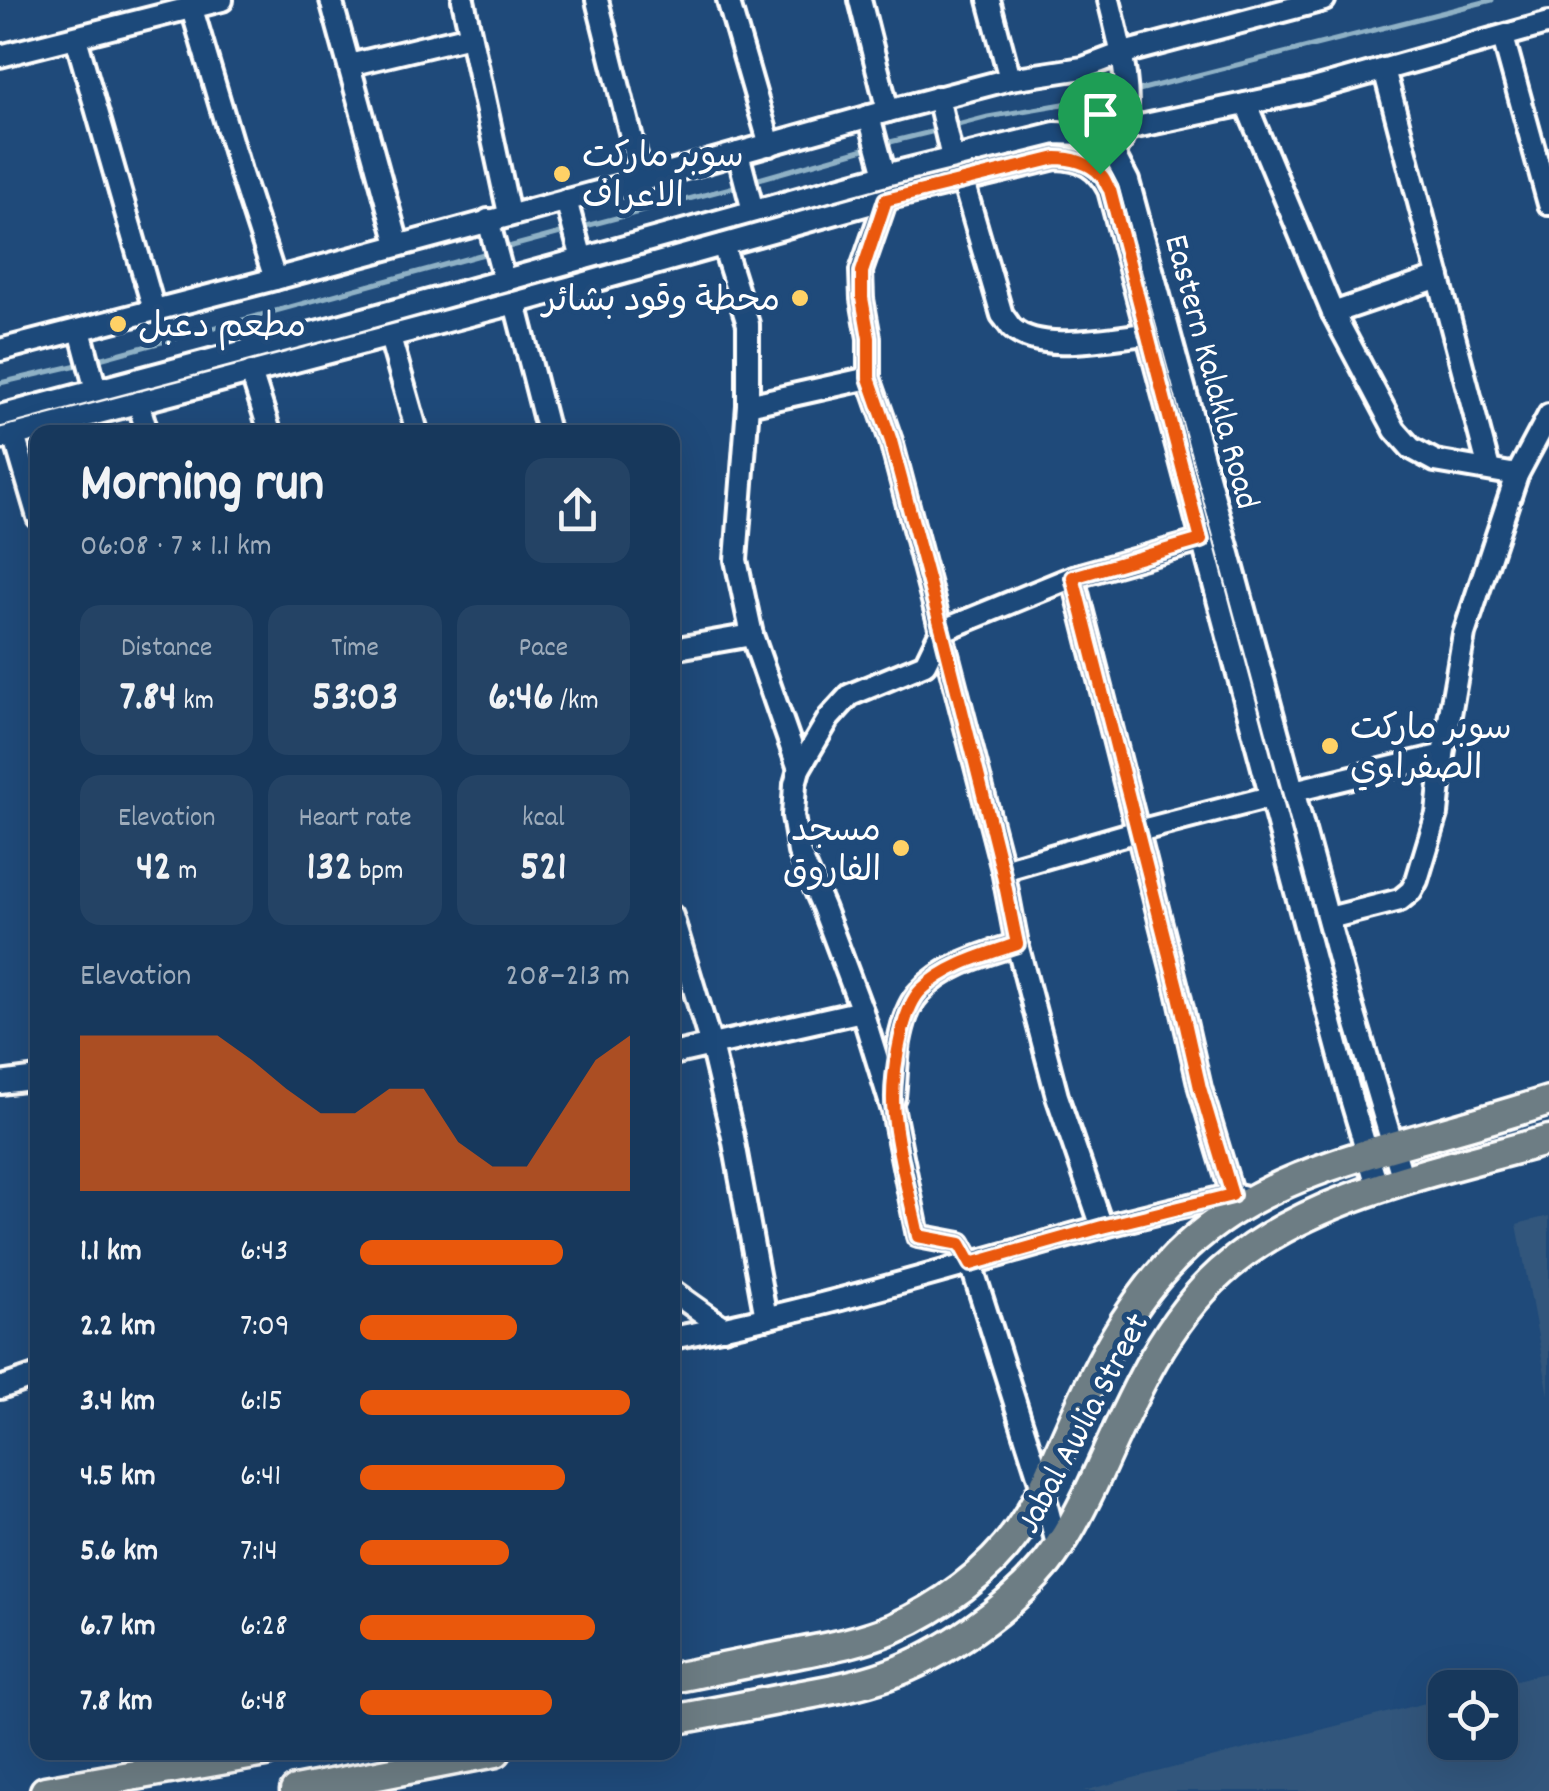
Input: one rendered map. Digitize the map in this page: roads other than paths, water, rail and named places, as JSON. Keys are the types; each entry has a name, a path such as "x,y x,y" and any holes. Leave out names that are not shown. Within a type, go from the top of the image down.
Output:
{"highway":[{"name":"Jabal Awlia Street","path":"680,1676 880,1634 910,1621 952,1594 990,1563 1017,1533 1043,1491 1101,1362 1132,1309 1159,1273 1243,1196 1380,1150 1549,1101"},
{"name":"Jabal Awlia Street","path":"680,1718 865,1682 952,1644 1008,1601 1058,1548 1170,1332 1219,1274 1254,1246 1318,1212 1390,1184 1549,1140"},
{"path":"45,1791 221,1760"},
{"path":"295,1791 455,1760"}],"street":[{"path":"0,56 76,38 141,10 192,8 222,0"},
{"path":"331,0 398,244"},
{"path":"463,0 498,217 504,280"},
{"path":"597,0 642,180"},
{"path":"728,0 770,145"},
{"path":"860,0 885,175"},
{"path":"989,0 1010,79"},
{"path":"52,425 515,304 963,180 1056,158 1082,162 1100,174 1116,156 1126,129 1124,77 1109,0"},
{"path":"0,350 276,279 938,97 1010,79 1083,68 1252,10 1324,0"},
{"path":"192,8 276,279"},
{"path":"1126,129 1307,91 1549,24"},
{"path":"349,65 470,36"},
{"path":"1502,37 1549,204"},
{"path":"76,38 154,310"},
{"path":"1384,70 1489,469"},
{"path":"938,97 952,158"},
{"path":"1246,104 1333,313 1396,430 1411,448 1435,461 1516,475"},
{"path":"0,416 952,158 1064,132 1092,136 1116,156"},
{"path":"738,154 752,211"},
{"name":"Eastern Kalakla Road","path":"1116,156 1128,181 1329,918 1351,1004 1380,1150"},
{"name":"Eastern Kalakla Road","path":"1100,174 1110,190 1270,797 1380,1150"},
{"path":"963,180 989,274 1010,327 1030,338 1054,343 1147,334"},
{"path":"566,200 582,259"},
{"path":"886,200 862,272 869,378 891,441 942,631 1058,1096 1102,1227"},
{"path":"723,245 748,324 748,405 736,560 752,635 798,769"},
{"path":"1333,313 1438,277"},
{"path":"515,304 546,425"},
{"path":"80,330 96,390"},
{"path":"390,337 415,425"},
{"path":"251,372 268,425"},
{"path":"748,405 869,378"},
{"path":"138,402 145,425"},
{"path":"1329,918 1400,900 1417,880 1437,814 1464,634 1516,475 1549,416"},
{"path":"7,437 30,496"},
{"path":"1058,1548 971,1264 960,1244 918,1236 893,1111 862,1011 799,852 793,816 795,784 798,769 829,718 850,695 925,664 942,631 1073,577 1201,540"},
{"path":"680,1336 766,1318 1102,1227 1243,1196 1200,1088 1073,577"},
{"path":"680,648 752,635"},
{"path":"1294,790 1444,755"},
{"path":"1002,870 1270,797"},
{"path":"680,942 733,1137 766,1318"},
{"path":"893,1111 899,1044 908,1012 919,992 947,971 1017,944"},
{"path":"680,1052 862,1011"},
{"path":"0,1083 30,1079"},
{"path":"1380,1150 1390,1184"},
{"path":"680,1298 724,1328"},
{"path":"0,1388 30,1378"}],"waterway":[{"path":"1131,92 1492,0"},
{"path":"950,127 1121,94"},
{"path":"882,144 939,130"},
{"path":"752,181 871,147"},
{"path":"578,228 742,185"},
{"path":"501,249 568,231"},
{"path":"96,360 491,252"},
{"path":"0,383 86,363"}],"place":[{"name":"سوبر ماركت الاعراف","path":"562,174"},
{"name":"محطة وقود بشائر","path":"800,298"},
{"name":"مطعم دعبل","path":"118,324"},
{"name":"سوبر ماركت الصفراوي","path":"1330,746"},
{"name":"مسجد الفاروق","path":"901,848"}]}
